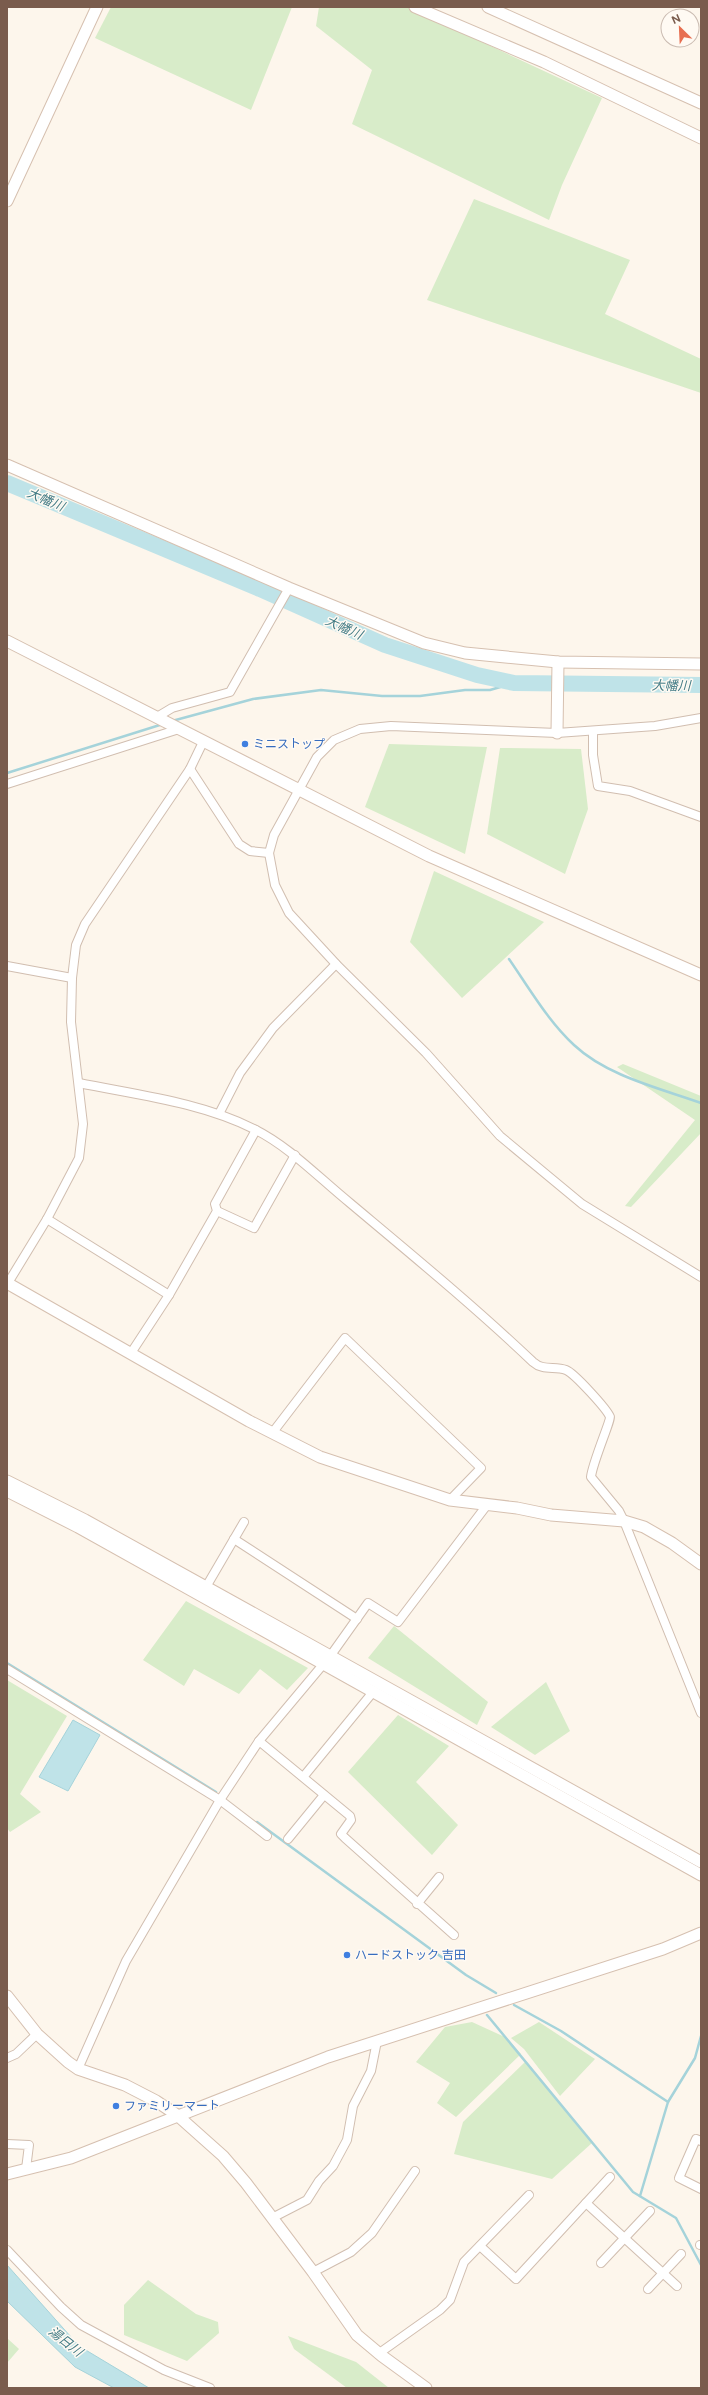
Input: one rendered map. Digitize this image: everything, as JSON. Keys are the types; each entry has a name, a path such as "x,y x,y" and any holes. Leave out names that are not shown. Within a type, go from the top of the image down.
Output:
{"street":[{"path":"8,196 97,7"},
{"path":"415,7 544,62 701,138"},
{"path":"488,7 701,103"},
{"path":"7,465 289,588 424,643 465,653 558,662 701,664"},
{"path":"159,718 172,708 230,692 289,588"},
{"path":"7,641 429,856 701,975"},
{"path":"557,732 558,662"},
{"path":"701,718 655,726 593,731 557,732 391,726 360,729 334,740 317,757 274,835 269,853 275,885 289,913 336,964 426,1053 500,1136 582,1204 701,1277"},
{"path":"7,784 177,727"},
{"path":"593,731 593,755 598,786 630,791 701,817"},
{"path":"203,742 190,769 85,924 76,945 72,978 71,1022 83,1124 79,1158 47,1219 7,1283 250,1421 320,1457 450,1500 550,1515 624,1521 644,1527 672,1543 701,1564"},
{"path":"190,769 239,844 250,851 269,853"},
{"path":"219,1114 240,1073 273,1028 336,964"},
{"path":"7,966 72,978"},
{"path":"79,1083 219,1114 256,1130 295,1155 477,1308 539,1367 567,1371 585,1388 610,1416 611,1422 599,1444 590,1477 619,1511 624,1521 701,1713"},
{"path":"256,1130 215,1204 218,1211 254,1228 295,1155"},
{"path":"131,1353 169,1295 218,1211"},
{"path":"47,1219 169,1295"},
{"path":"273,1432 345,1338 481,1468 450,1500"},
{"path":"7,1481 84,1520 331,1655 701,1862"},
{"path":"7,1491 78,1526 701,1875"},
{"path":"78,2069 126,1961 220,1800 259,1740 331,1655 368,1604 398,1622 487,1505"},
{"path":"206,1587 244,1522"},
{"path":"234,1539 357,1618"},
{"path":"7,1669 220,1800 267,1836"},
{"path":"304,1776 373,1692"},
{"path":"259,1740 304,1776 350,1816 351,1820 341,1834 417,1904 454,1935"},
{"path":"288,1839 324,1794"},
{"path":"417,1904 439,1876"},
{"path":"7,2174 71,2158 177,2115 328,2057 663,1949 701,1933"},
{"path":"7,1996 37,2034 78,2069 125,2085 156,2101 177,2115 223,2156 246,2183 313,2272 357,2335 378,2354 426,2388"},
{"path":"7,2058 16,2054 37,2034"},
{"path":"272,2218 307,2200 319,2181 333,2166 347,2140 353,2106 371,2071 377,2041"},
{"path":"701,2141 696,2139 679,2178 701,2189"},
{"path":"7,2144 29,2145 26,2169"},
{"path":"313,2272 351,2252 372,2233 415,2171"},
{"path":"480,2246 516,2280 610,2177"},
{"path":"378,2354 440,2310 450,2300 464,2262 529,2195"},
{"path":"586,2203 677,2286"},
{"path":"602,2263 650,2212"},
{"path":"7,2250 61,2308 81,2325 164,2370 210,2388"},
{"path":"648,2289 681,2254"}],"green space":[{"path":"111,7 292,7 251,110 95,38"},
{"path":"319,7 407,7 602,98 562,185 549,220 352,124 372,70 316,26"},
{"path":"474,199 630,260 605,314 701,359 701,393 427,300"},
{"path":"389,744 487,747 465,854 365,807"},
{"path":"500,748 581,749 588,809 565,874 487,834"},
{"path":"434,871 544,922 462,998 410,942"},
{"path":"623,1064 701,1096 701,1133 631,1207 625,1206 695,1120 617,1067"},
{"path":"186,1601 308,1668 287,1690 260,1669 239,1694 194,1669 184,1686 143,1660"},
{"path":"394,1626 488,1702 477,1725 368,1658"},
{"path":"7,1680 67,1716 20,1794 41,1812 10,1832 7,1828"},
{"path":"546,1682 570,1731 535,1755 491,1727"},
{"path":"398,1715 449,1746 416,1782 458,1825 432,1855 348,1772"},
{"path":"472,2022 507,2038 521,2054 456,2117 437,2103 450,2083 416,2062 445,2027"},
{"path":"539,2022 595,2059 560,2096 524,2049 511,2038"},
{"path":"526,2061 592,2143 552,2179 454,2154 463,2122"},
{"path":"148,2280 196,2314 218,2322 219,2333 187,2361 124,2335 124,2305"},
{"path":"288,2336 356,2362 389,2388 347,2388 294,2349"},
{"path":"7,2338 19,2349 7,2363"}],"water":[{"path":"73,1720 100,1735 68,1791 39,1777"},
{"name":"湯日川","path":"7,2265 79,2346 149,2388 114,2388 75,2367 7,2301"}],"waterway":[{"name":"大幡川","path":"7,483 260,589 385,645 477,675 514,683 701,685"},
{"path":"172,721 253,699 321,690 382,696 420,696 465,690 490,690 514,683"},
{"path":"7,773 163,724"},
{"path":"509,959 539,1004 556,1026 587,1056 634,1080 701,1103"},
{"path":"7,1663 216,1792"},
{"path":"257,1822 466,1975 496,1993"},
{"path":"514,2005 561,2031 668,2102"},
{"path":"487,2015 633,2192 676,2218 701,2265"},
{"path":"640,2196 668,2102 695,2058 701,2036"}],"place":[{"name":"ミニストップ","path":"245,744"},
{"name":"ハードストック 吉田","path":"347,1955"},
{"name":"ファミリーマート","path":"116,2106"}]}
